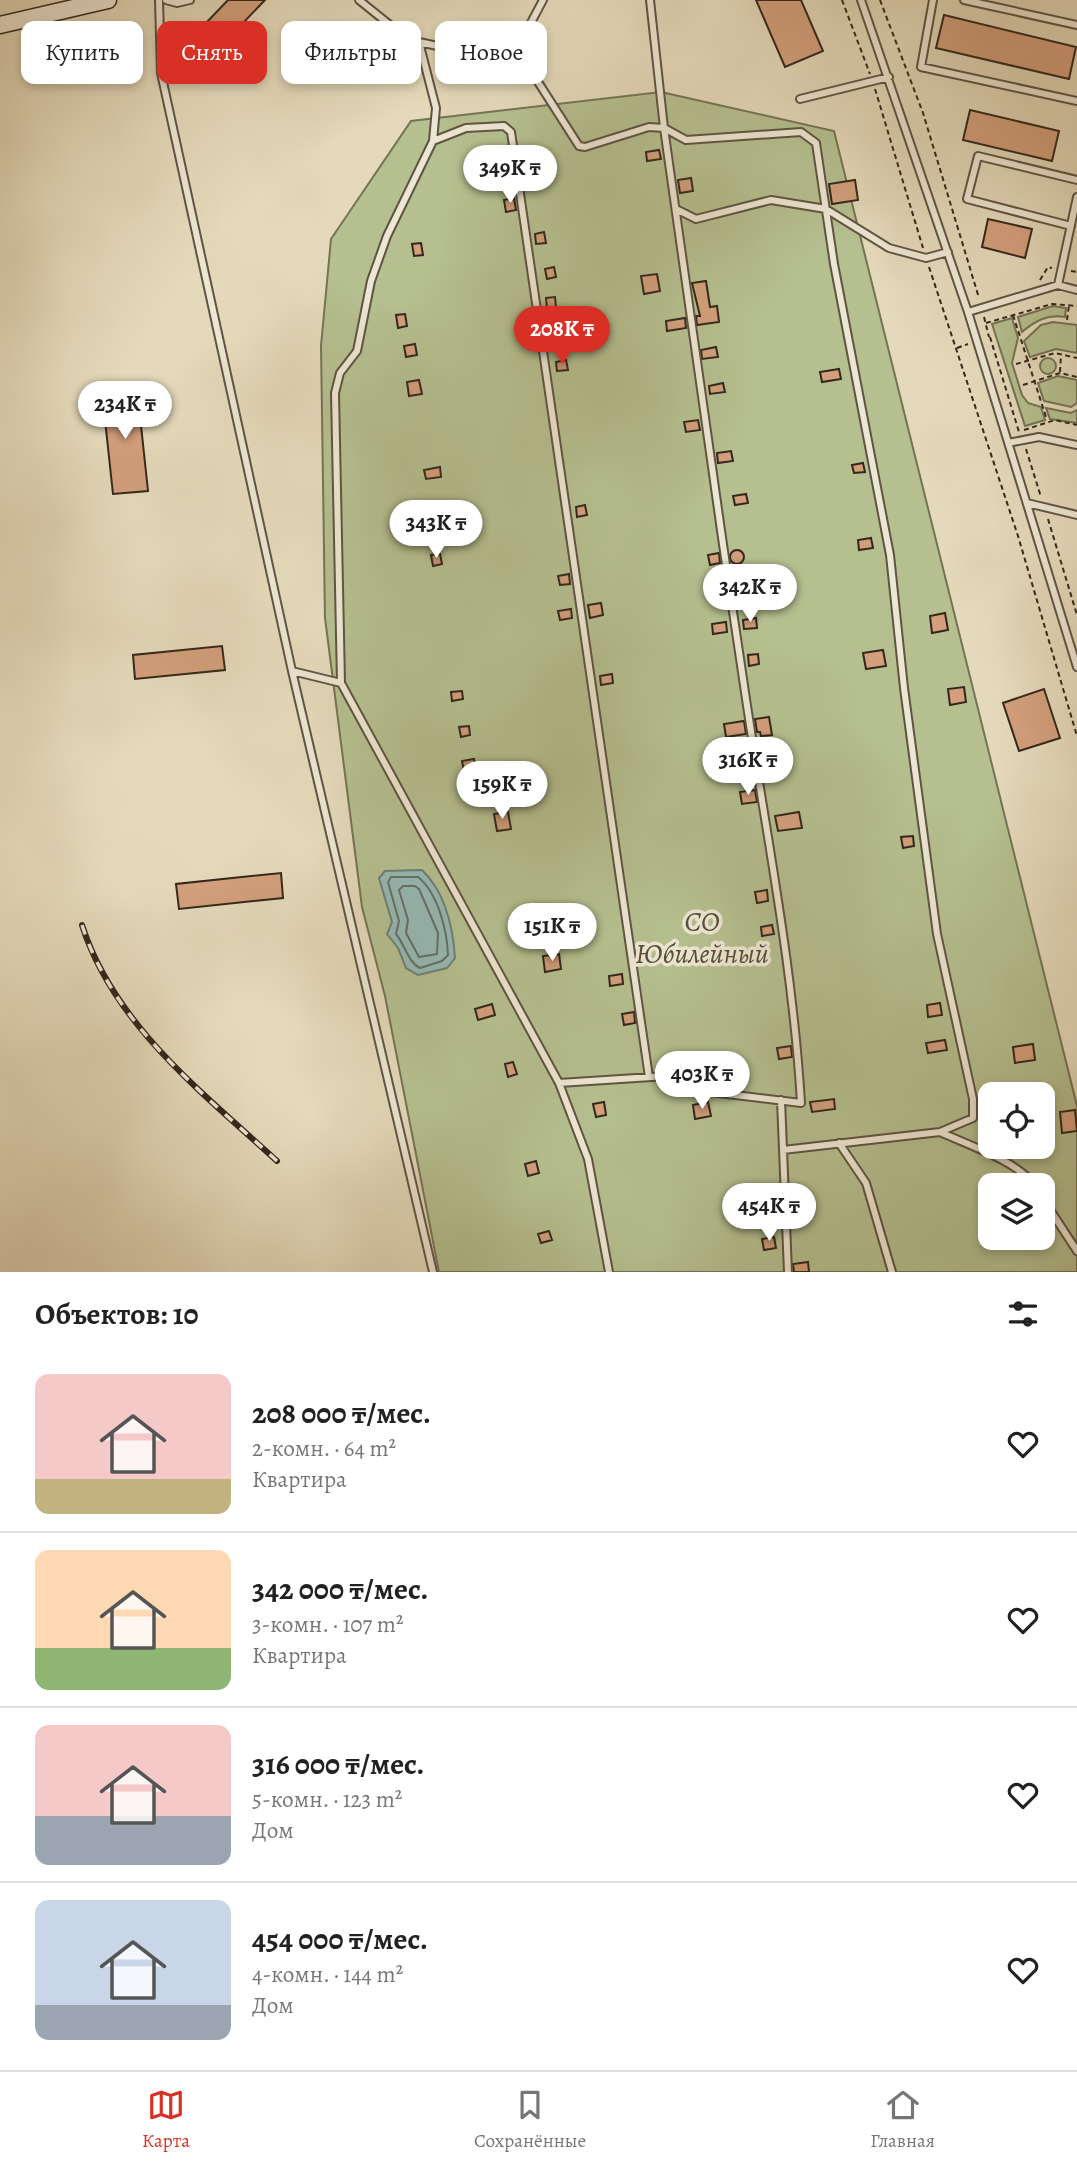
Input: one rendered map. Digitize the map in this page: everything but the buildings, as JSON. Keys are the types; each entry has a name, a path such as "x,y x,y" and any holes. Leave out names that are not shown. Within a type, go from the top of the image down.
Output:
{"street":[{"path":"0,25 108,0"}],"lane":[{"path":"159,0 161,73 292,671 433,1272"},
{"path":"166,0 177,3 190,0"},
{"path":"359,0 385,21"},
{"path":"532,21 543,0"},
{"path":"559,1083 667,1076 685,1089 801,1102 798,1049 664,128 649,0"},
{"path":"861,0 968,312 1076,663"},
{"path":"933,0 921,67 1077,101"},
{"path":"964,0 1077,25"},
{"path":"421,50 436,108 433,141 387,236 371,281 357,351 340,373 335,393 341,682 559,1083 588,1159 609,1272"},
{"path":"800,99 889,77"},
{"path":"539,84 579,146 585,147 649,127 664,128 686,140 802,132 816,144 890,555 904,688 937,934 973,1099 973,1118 940,1132 783,1150"},
{"path":"433,141 466,128 504,126 511,132 649,1077"},
{"path":"1070,226 967,199 978,156 1077,180"},
{"path":"1058,285 1077,197"},
{"path":"676,209 696,219 771,200 826,209 889,248 926,258 948,252"},
{"path":"968,312 1058,285 1077,290"},
{"path":"1008,443 1039,438 1077,445"},
{"path":"1027,503 1077,515"},
{"path":"292,671 341,682"},
{"path":"781,1100 788,1272"},
{"path":"940,1132 1022,1173"},
{"path":"839,1143 866,1183 892,1272"},
{"path":"1055,1217 1077,1251"}],"path":[{"path":"842,0 872,81 926,258 1018,536 1077,736"},
{"path":"880,0 923,113 985,323 1077,615"},
{"path":"1035,283 1048,267 1077,272"},
{"path":"979,299 990,296"},
{"path":"985,323 1052,303 1077,306"},
{"path":"1067,320 1069,304"},
{"path":"1013,315 1047,422"},
{"path":"956,348 977,341"},
{"path":"1016,364 1055,353 1077,358"},
{"path":"1060,373 1061,354"},
{"path":"1023,384 1060,373 1077,377"},
{"path":"1019,432 1055,420 1077,425"}],"green space":[{"name":"СО Юбилейный","path":"661,92 834,131 1077,1106 1077,1272 439,1272 385,996 362,907 325,618 321,346 331,239 411,121"},
{"path":"1053,306 1066,308 1065,317 1042,319 1022,332 1018,317"},
{"path":"1012,318 1018,338 1012,363 1022,395 1028,403 1041,407 1045,420 1025,426 992,324"},
{"path":"1053,322 1077,325 1077,353 1056,349 1030,357 1024,341 1041,325"},
{"path":"1045,358 1051,358 1056,366 1054,372 1045,374 1040,369 1040,363"},
{"path":"1058,376 1077,380 1077,403 1071,407 1044,401 1038,383"},
{"path":"1046,408 1071,413 1077,410 1077,423 1050,419"}],"water":[{"path":"422,870 442,899 452,934 455,958 447,968 418,975 406,968 398,948 387,934 392,922 379,878 385,871"}],"railway":[{"path":"82,925 97,961 138,1026 191,1083 277,1161"}]}
